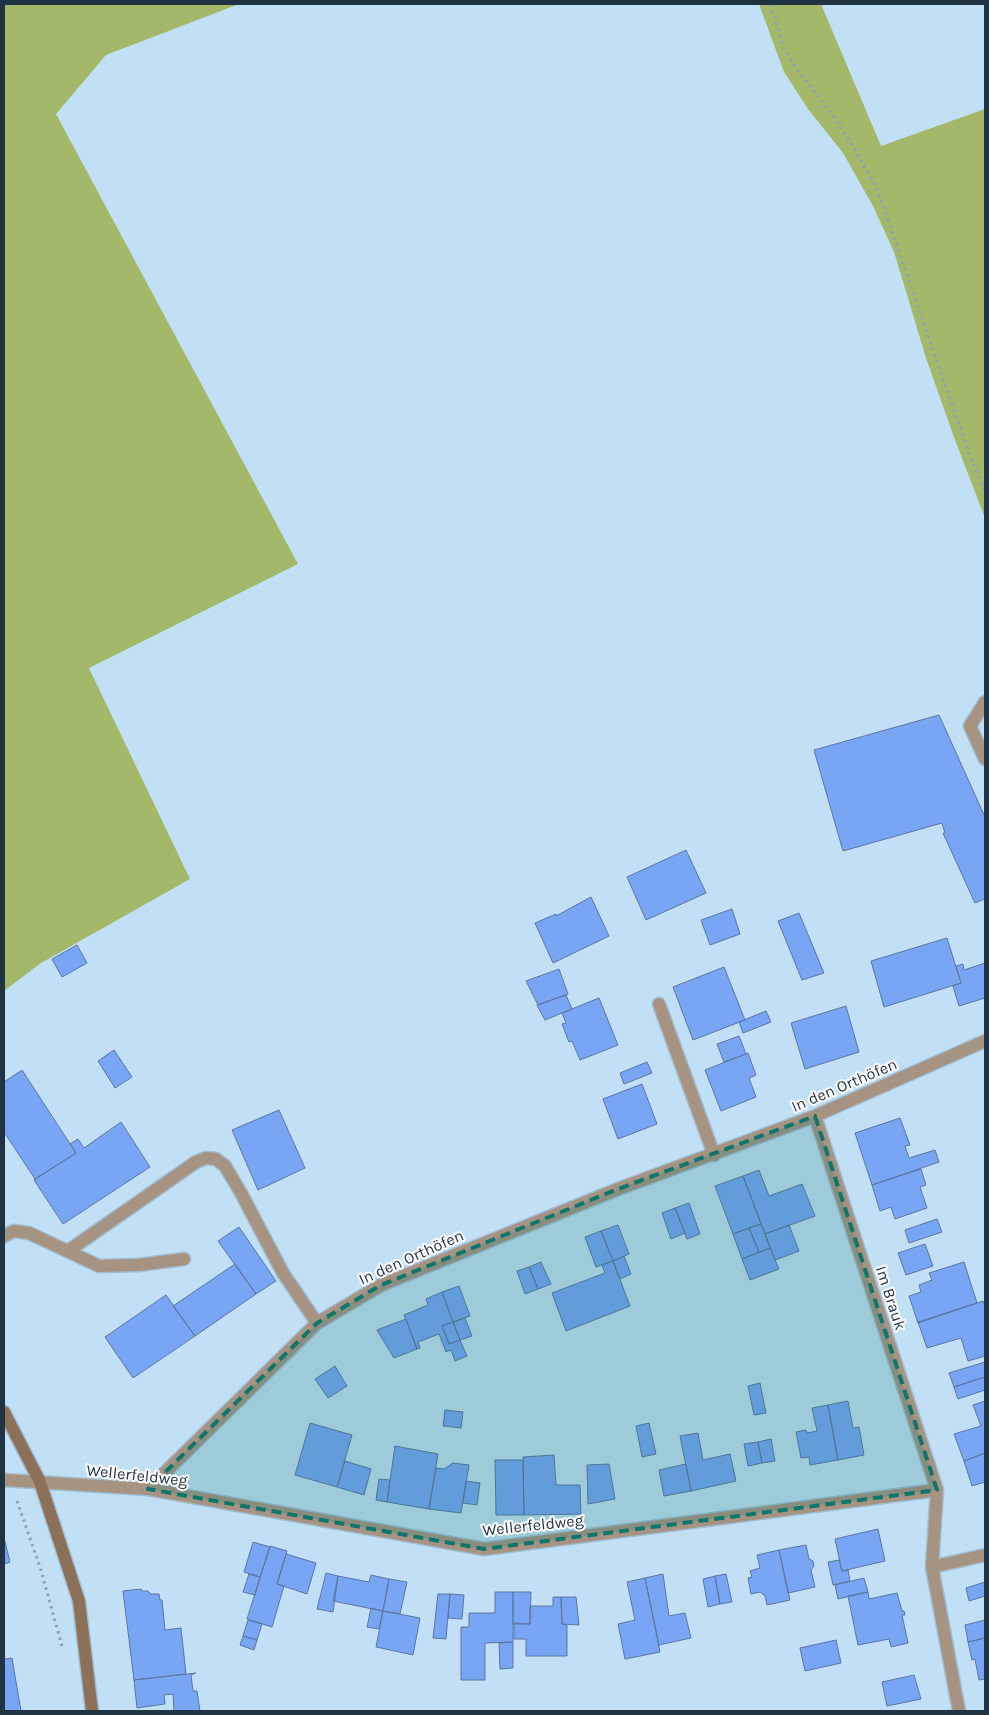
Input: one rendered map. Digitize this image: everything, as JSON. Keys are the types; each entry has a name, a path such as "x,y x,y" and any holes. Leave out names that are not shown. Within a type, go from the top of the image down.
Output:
{"street":[{"path":"985,702 970,726 985,759"},
{"path":"659,1004 714,1154"},
{"name":"In den Orthöfen","path":"148,1489 317,1323 380,1284 618,1189 815,1116 985,1041"},
{"name":"Im Brauk","path":"815,1116 937,1490"},
{"path":"68,1251 196,1162 206,1158 216,1159 225,1166 283,1272 317,1323"},
{"path":"4,1236 14,1231 29,1233 99,1266 138,1265 184,1259"},
{"path":"4,1412 40,1482 79,1601 92,1711"},
{"name":"Wellerfeldweg","path":"7,1480 148,1489 484,1549 937,1490"},
{"path":"937,1490 932,1568 959,1711"},
{"path":"932,1568 985,1555"}],"path":[{"path":"770,4 785,50 797,69 834,117 878,191 970,456 985,492"},
{"path":"7,1480 40,1567 64,1652"}],"highlighted area":[{"path":"815,1116 937,1490 484,1549 148,1489 317,1323 381,1285 618,1189"}],"green space":[{"path":"4,4 239,4 106,55 56,114 298,564 89,668 190,879 41,963 4,991"},
{"path":"759,4 821,4 881,146 985,109 985,518 926,358 894,252 873,206 843,153 808,109 784,72"}],"building":[{"path":"939,715 985,817 985,899 975,903 943,833 945,833 942,823 843,851 814,750"},
{"path":"686,850 706,893 646,920 627,877"},
{"path":"591,897 609,936 553,963 535,923 556,914 556,916"},
{"path":"732,909 740,934 710,945 701,920"},
{"path":"799,913 824,973 802,980 778,921"},
{"path":"947,938 961,983 884,1007 871,961"},
{"path":"77,945 87,963 62,977 52,959"},
{"path":"985,963 985,998 959,1006 953,986 961,983 956,966 963,964 964,970"},
{"path":"724,967 745,1020 693,1040 673,987"},
{"path":"559,969 568,994 538,1005 526,981"},
{"path":"566,995 572,1009 545,1020 537,1005"},
{"path":"599,998 618,1045 580,1060 572,1041 569,1042 562,1024 566,1023 562,1013"},
{"path":"846,1006 859,1052 805,1069 791,1023"},
{"path":"766,1011 771,1022 743,1033 739,1022"},
{"path":"739,1036 746,1054 724,1062 717,1044"},
{"path":"114,1050 132,1077 115,1088 98,1061"},
{"path":"748,1053 756,1075 749,1078 756,1097 721,1111 705,1070"},
{"path":"647,1062 652,1073 624,1084 620,1073"},
{"path":"22,1070 76,1153 35,1179 4,1132 4,1082"},
{"path":"642,1084 657,1124 618,1139 603,1099"},
{"path":"279,1110 305,1168 258,1190 232,1130"},
{"path":"900,1118 910,1145 905,1146 909,1158 935,1150 939,1162 872,1185 855,1133"},
{"path":"121,1122 150,1167 63,1224 34,1180 76,1153 70,1144 78,1139 84,1148"},
{"path":"921,1169 926,1185 920,1187 927,1208 895,1219 891,1207 880,1211 872,1185"},
{"path":"759,1170 769,1196 802,1184 815,1216 765,1234 743,1176"},
{"path":"743,1176 761,1224 733,1234 715,1186"},
{"path":"689,1203 700,1234 687,1239 675,1208"},
{"path":"675,1208 685,1233 671,1239 662,1213"},
{"path":"937,1219 942,1232 909,1243 905,1230"},
{"path":"761,1224 770,1248 759,1252 749,1228"},
{"path":"618,1225 629,1254 613,1261 601,1231"},
{"path":"789,1225 799,1251 775,1260 765,1234"},
{"path":"239,1227 276,1281 256,1294 218,1241"},
{"path":"749,1228 759,1252 742,1259 733,1234"},
{"path":"601,1231 613,1261 596,1267 585,1237"},
{"path":"925,1244 933,1266 906,1275 898,1253"},
{"path":"770,1248 779,1269 750,1280 742,1259"},
{"path":"624,1256 631,1274 620,1279 613,1261"},
{"path":"613,1261 630,1306 566,1331 552,1293 605,1273 602,1265"},
{"path":"541,1262 551,1284 538,1289 529,1267"},
{"path":"964,1262 977,1303 918,1323 909,1296 921,1292 919,1285 932,1280 929,1273"},
{"path":"235,1264 256,1294 195,1336 173,1306"},
{"path":"529,1267 538,1289 525,1294 517,1271"},
{"path":"459,1286 470,1316 453,1322 442,1292"},
{"path":"442,1292 453,1322 442,1326 449,1344 460,1340 467,1356 455,1361 451,1350 446,1352 439,1334 418,1342 420,1348 417,1349 404,1315 428,1305 426,1299"},
{"path":"166,1295 195,1336 133,1378 105,1337"},
{"path":"983,1301 985,1306 985,1356 968,1361 961,1338 927,1348 918,1322"},
{"path":"465,1318 472,1336 460,1340 453,1322"},
{"path":"406,1319 417,1349 394,1358 377,1330"},
{"path":"453,1322 460,1340 449,1344 442,1326"},
{"path":"985,1362 985,1377 954,1387 949,1373"},
{"path":"335,1366 347,1386 328,1398 315,1379"},
{"path":"985,1377 985,1390 958,1399 954,1387"},
{"path":"760,1383 766,1413 754,1415 748,1386"},
{"path":"848,1401 853,1428 859,1427 864,1455 838,1460 828,1405"},
{"path":"985,1401 985,1453 964,1461 954,1434 981,1426 973,1405"},
{"path":"828,1405 838,1460 810,1465 809,1457 801,1458 796,1432 806,1430 807,1433 817,1431 812,1408"},
{"path":"445,1410 463,1412 461,1428 443,1426"},
{"path":"310,1423 352,1435 337,1487 295,1475"},
{"path":"649,1423 656,1454 642,1457 636,1426"},
{"path":"698,1433 703,1460 730,1454 736,1481 691,1491 680,1436"},
{"path":"771,1439 775,1461 762,1463 758,1442"},
{"path":"758,1442 762,1463 748,1466 744,1444"},
{"path":"395,1446 438,1454 429,1509 387,1502"},
{"path":"985,1453 985,1482 972,1486 964,1461"},
{"path":"554,1455 556,1485 580,1485 581,1514 524,1515 523,1457"},
{"path":"495,1460 523,1460 524,1515 496,1515"},
{"path":"345,1461 371,1469 364,1495 337,1487"},
{"path":"453,1463 469,1465 461,1513 429,1509 436,1468 444,1469"},
{"path":"609,1464 615,1499 588,1504 587,1465"},
{"path":"686,1464 691,1491 664,1496 659,1470"},
{"path":"379,1479 390,1480 387,1502 376,1500"},
{"path":"466,1481 480,1483 477,1505 463,1503"},
{"path":"878,1529 885,1561 842,1571 835,1539"},
{"path":"4,1538 10,1562 4,1564"},
{"path":"253,1542 270,1547 260,1577 244,1572"},
{"path":"806,1545 809,1559 813,1561 814,1566 811,1570 815,1587 788,1593 779,1550"},
{"path":"270,1546 287,1551 277,1584 284,1586 272,1627 247,1619"},
{"path":"779,1550 790,1600 767,1605 765,1596 760,1592 751,1594 748,1578 752,1577 750,1571 760,1568 757,1555"},
{"path":"286,1554 316,1563 307,1594 277,1584"},
{"path":"839,1560 842,1571 848,1570 850,1581 833,1585 828,1562"},
{"path":"326,1573 338,1576 333,1612 317,1609"},
{"path":"249,1574 260,1577 255,1595 243,1592"},
{"path":"663,1574 669,1616 685,1613 691,1638 659,1645 645,1578"},
{"path":"726,1574 732,1602 720,1604 715,1576"},
{"path":"371,1575 389,1579 383,1611 333,1601 338,1576 369,1582"},
{"path":"715,1576 720,1604 708,1607 703,1579"},
{"path":"645,1578 660,1652 625,1659 618,1624 635,1620 627,1582"},
{"path":"864,1578 868,1592 838,1599 835,1585"},
{"path":"389,1579 407,1582 400,1614 383,1611"},
{"path":"985,1582 985,1596 969,1601 966,1588"},
{"path":"141,1589 151,1594 159,1594 160,1600 162,1600 165,1630 181,1628 186,1674 134,1680 123,1591"},
{"path":"495,1592 513,1592 513,1642 485,1643 485,1680 461,1680 461,1627 469,1627 469,1613 495,1613"},
{"path":"513,1592 531,1592 530,1624 513,1624"},
{"path":"868,1592 869,1599 897,1593 905,1615 902,1615 908,1643 891,1647 889,1639 858,1645 848,1596"},
{"path":"438,1594 450,1594 446,1639 433,1638"},
{"path":"450,1594 464,1595 462,1619 448,1618"},
{"path":"553,1597 561,1597 562,1624 567,1625 567,1656 526,1656 526,1639 514,1639 514,1623 530,1624 530,1606 553,1606"},
{"path":"561,1597 576,1597 579,1625 562,1624"},
{"path":"371,1608 383,1611 379,1629 367,1627"},
{"path":"383,1611 420,1618 413,1655 376,1647"},
{"path":"248,1620 262,1624 257,1640 243,1636"},
{"path":"985,1620 985,1638 968,1642 965,1625"},
{"path":"243,1636 257,1640 254,1650 240,1645"},
{"path":"985,1638 985,1679 979,1680 975,1659 972,1660 968,1642"},
{"path":"836,1640 841,1663 805,1671 800,1648"},
{"path":"513,1642 513,1668 500,1669 499,1643"},
{"path":"12,1658 21,1711 4,1711 4,1659"},
{"path":"196,1673 191,1675 193,1691 197,1691 200,1711 174,1711 173,1694 164,1695 165,1704 137,1708 134,1680"},
{"path":"914,1675 921,1699 887,1706 882,1682"}]}
